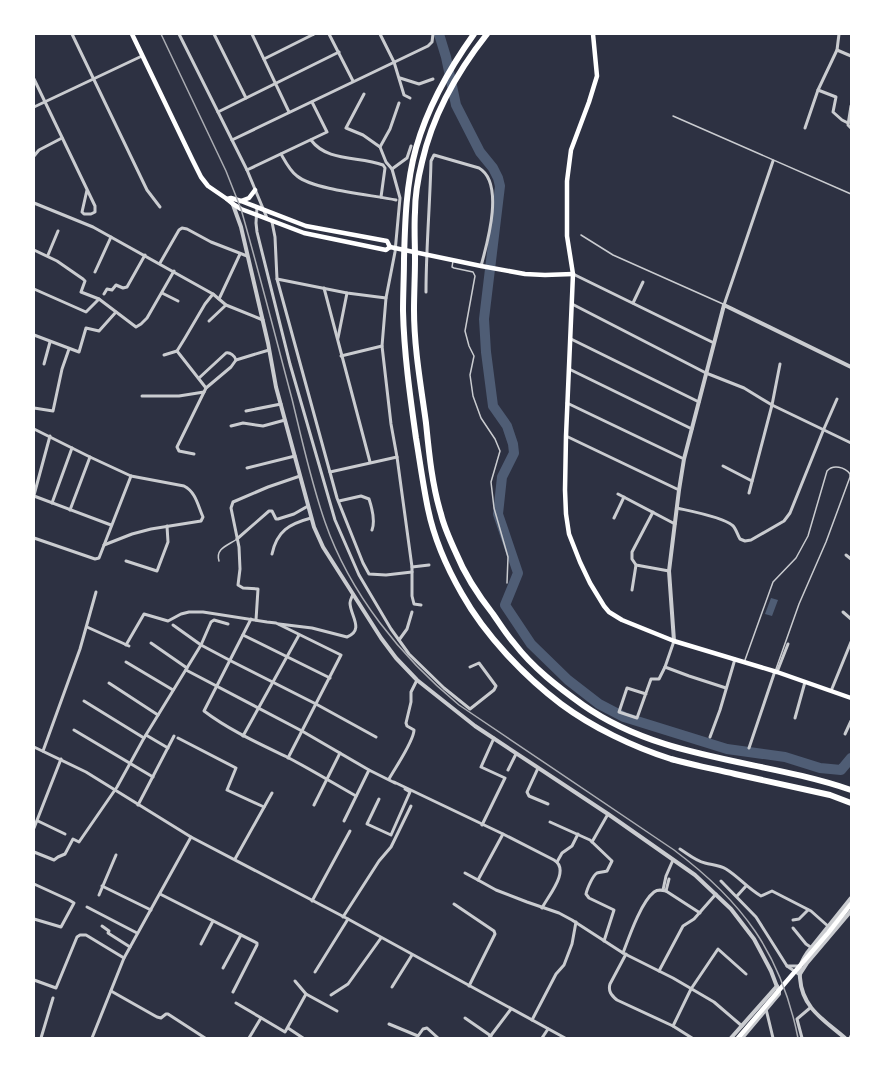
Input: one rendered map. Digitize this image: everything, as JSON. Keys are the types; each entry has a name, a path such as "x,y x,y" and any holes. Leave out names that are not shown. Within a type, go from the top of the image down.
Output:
{"highway":[{"path":"474,34 442,83 430,108 416,148 409,182 406,212 403,310 408,374 428,510 437,540 462,594 494,639 517,665 563,706 604,731 632,745 672,759 830,795 851,802"},
{"path":"487,34 454,80 436,118 422,161 415,212 415,333 428,445 441,517 456,553 469,580 514,644 529,660 558,686 586,707 637,735 661,744 829,782 851,790"}],"main road":[{"path":"132,34 201,177 208,186 229,198 243,201 306,226 387,241 393,247 482,267 525,274 573,274"},
{"path":"593,34 596,78 589,102 571,150 566,181 567,236 573,274 567,403 565,490 567,523 572,541 590,583 604,606 615,617 674,640 776,672 851,698"},
{"path":"243,201 256,191"},
{"path":"229,198 233,204 270,220 309,234 386,250 393,247"},
{"path":"738,1038 851,904"}],"street":[{"path":"72,34 147,190 160,207"},
{"path":"179,34 247,170 263,210 270,220 275,237 277,279 338,501 363,563 368,573 372,574 386,575 412,572"},
{"path":"214,34 246,98"},
{"path":"252,34 289,112"},
{"path":"264,59 314,34"},
{"path":"329,34 353,81"},
{"path":"380,34 394,62 404,95 410,98"},
{"path":"232,140 428,46 432,42 433,34"},
{"path":"805,128 818,90 837,50 839,34"},
{"path":"837,50 851,56"},
{"path":"218,112 338,52"},
{"path":"34,107 142,56"},
{"path":"400,78 419,84 433,79"},
{"path":"34,79 96,209 95,212 91,214 84,214 82,212 86,190"},
{"path":"818,90 836,97 833,112 837,117 848,123 851,128"},
{"path":"364,94 346,128 363,135 380,147 386,162 392,169 400,198 386,298 382,346 391,424 412,567 413,600 414,604 420,605"},
{"path":"247,170 327,132 312,102"},
{"path":"380,147 390,129 399,103"},
{"path":"848,123 851,106"},
{"path":"34,156 39,150 62,138"},
{"path":"311,140 316,147 332,155 383,165 385,170 381,197"},
{"path":"392,169 407,158 411,146"},
{"path":"281,154 297,177 305,181 333,189 396,200"},
{"path":"426,292 426,254 430,203 430,161 432,156 436,155 479,168 484,171 491,185 492,207 490,227 482,267"},
{"path":"646,694 627,688 619,712 637,718 646,694 650,680 659,679 665,667 674,640 669,571 684,459 724,305 773,161"},
{"path":"34,203 72,218 111,237 213,294 226,305 263,320"},
{"path":"233,204 239,221 263,320 276,387 311,518 323,547 381,638 396,658 417,680 475,726 608,814 695,874 731,909 754,939 771,971 779,994 742,1038"},
{"path":"257,207 257,232 290,364 335,520 359,575 391,629 409,654 437,682 470,709 494,690 496,686 479,663 470,667"},
{"path":"160,264 179,230 182,228 187,229 211,242 247,256"},
{"path":"48,255 58,231"},
{"path":"95,272 111,237"},
{"path":"34,250 48,255 83,279 85,281 81,292 99,299 135,327 138,327 147,318 174,271"},
{"path":"219,299 240,254"},
{"path":"104,294 107,289 112,290 116,285 123,288 127,287 145,255"},
{"path":"573,274 714,343"},
{"path":"277,279 386,298"},
{"path":"633,303 643,282"},
{"path":"324,288 370,462"},
{"path":"34,289 86,312 99,299"},
{"path":"162,292 178,301"},
{"path":"338,340 347,292"},
{"path":"164,355 177,350 205,304 213,294"},
{"path":"572,304 706,372 744,388 772,405 851,444"},
{"path":"209,321 226,305"},
{"path":"724,305 851,367"},
{"path":"34,335 79,352 86,328 99,330 116,312"},
{"path":"571,338 699,402"},
{"path":"44,364 50,342"},
{"path":"341,356 382,346"},
{"path":"34,408 53,410 62,369 69,349"},
{"path":"177,350 206,388"},
{"path":"194,454 179,451 177,447 206,388 231,367 236,360 269,350"},
{"path":"198,378 226,353 234,356 236,360"},
{"path":"749,493 772,405 780,364"},
{"path":"569,369 692,428"},
{"path":"142,396 179,396 204,392"},
{"path":"677,508 727,522 735,528 740,539 745,541 751,540 787,518 837,399"},
{"path":"567,403 684,459"},
{"path":"246,411 281,404"},
{"path":"231,426 243,423 263,426 285,420"},
{"path":"34,429 131,476 184,486 192,492 202,520 132,534 104,545"},
{"path":"50,436 34,496 111,525"},
{"path":"566,436 679,490"},
{"path":"52,503 72,448"},
{"path":"247,468 295,456"},
{"path":"70,510 90,457"},
{"path":"330,472 397,457"},
{"path":"723,466 752,481"},
{"path":"34,538 97,559 100,557 131,476"},
{"path":"256,620 258,589 243,588 239,586 239,547 231,508 233,502 268,487 300,476"},
{"path":"618,494 675,524"},
{"path":"338,501 361,496 369,499 374,524 372,530"},
{"path":"614,518 624,497"},
{"path":"237,539 268,511 273,512 278,519 294,514 308,506"},
{"path":"632,590 636,565 632,559 632,552 653,512"},
{"path":"272,554 274,542 280,533 311,518"},
{"path":"126,561 157,571 168,542 167,526"},
{"path":"846,555 851,559"},
{"path":"412,567 429,565"},
{"path":"636,565 669,571"},
{"path":"43,751 74,668 96,592"},
{"path":"87,627 128,645 144,614 168,621 181,614 189,612 215,613 312,628 347,638 354,634 355,630 356,622 350,604 353,594"},
{"path":"399,640 407,629 412,612"},
{"path":"843,612 851,619"},
{"path":"251,619 204,711 243,736 288,758 356,796"},
{"path":"34,852 52,860 65,854 73,839 79,842 117,787 129,763 201,645 212,620 228,624"},
{"path":"276,623 341,655 288,758"},
{"path":"173,625 201,645 316,704 376,737"},
{"path":"243,635 330,678"},
{"path":"243,736 299,635"},
{"path":"831,691 851,642"},
{"path":"151,643 186,669 302,731 410,792 391,835 367,824 379,799"},
{"path":"748,748 788,644"},
{"path":"710,737 720,710 735,659"},
{"path":"126,662 173,690"},
{"path":"665,667 726,688"},
{"path":"389,779 410,744 414,732 407,726 406,722 411,702 411,692 417,680"},
{"path":"795,718 805,682"},
{"path":"109,683 158,715"},
{"path":"84,701 145,737 168,748"},
{"path":"845,734 851,721"},
{"path":"74,730 153,777"},
{"path":"138,805 168,748 176,737 236,768 228,790 264,807"},
{"path":"482,825 505,778 481,767 494,738"},
{"path":"406,742 410,744"},
{"path":"34,747 86,772 191,837 348,919 565,1038"},
{"path":"314,805 340,753"},
{"path":"508,770 516,754"},
{"path":"34,828 61,759"},
{"path":"538,768 527,792 529,796 548,804"},
{"path":"344,821 369,770"},
{"path":"394,782 503,834 557,862 560,870 559,880 542,908"},
{"path":"235,859 272,793"},
{"path":"344,917 379,861 389,850 411,806"},
{"path":"592,842 608,814"},
{"path":"38,821 65,834"},
{"path":"550,822 578,834 592,842 612,861 607,871 598,872 595,874 586,894 589,898 614,910 604,941"},
{"path":"312,901 350,831"},
{"path":"478,880 503,834"},
{"path":"557,862 562,853 572,846 578,834"},
{"path":"92,1038 124,958 191,837"},
{"path":"680,849 704,863 717,865 723,868 761,896 772,891 808,910 829,928"},
{"path":"98,895 116,855"},
{"path":"664,890 666,876 673,860"},
{"path":"465,873 496,890 542,908 560,913 624,954 691,988 714,1002 740,1024"},
{"path":"664,890 669,879"},
{"path":"721,881 737,896 760,922 787,966 800,974"},
{"path":"34,884 74,903 61,927 34,919"},
{"path":"102,886 151,910"},
{"path":"737,896 746,886"},
{"path":"692,1038 673,1026 614,998 610,993 609,988 624,954 637,918 648,898 654,892 664,890 700,913"},
{"path":"160,894 241,934 257,944 233,992"},
{"path":"659,971 683,926 694,919 716,894"},
{"path":"845,1038 810,1008 804,999 800,988 800,966 801,962 851,898"},
{"path":"454,904 494,931 495,934 469,986"},
{"path":"88,907 137,933"},
{"path":"793,920 799,919 808,910"},
{"path":"800,974 851,911"},
{"path":"315,972 348,919"},
{"path":"201,944 213,921"},
{"path":"532,1020 556,974 564,965 570,948 576,922"},
{"path":"102,926 109,931 108,933 130,947"},
{"path":"793,928 806,944 812,948 812,951 815,954"},
{"path":"34,980 56,988 80,934 124,958"},
{"path":"223,968 241,934"},
{"path":"331,995 348,984 381,938"},
{"path":"673,1026 691,988 718,949 746,974"},
{"path":"808,953 810,952 815,954"},
{"path":"392,987 412,955"},
{"path":"787,966 800,966"},
{"path":"295,981 306,994 337,1011"},
{"path":"731,1038 740,1024 752,1015 777,986"},
{"path":"111,991 157,1017 161,1018 168,1014 205,1038"},
{"path":"236,1002 285,1032 306,994"},
{"path":"41,1038 53,998"},
{"path":"802,1038 797,1019 810,1008"},
{"path":"465,1018 490,1037 511,1009"},
{"path":"766,1009 773,1038"},
{"path":"752,1015 756,1015 758,1020"},
{"path":"249,1038 261,1018"},
{"path":"389,1024 417,1037 423,1029 428,1028 438,1038"},
{"path":"288,1028 303,1038"},
{"path":"542,1038 548,1029"}],"lane":[{"path":"673,116 851,194"},
{"path":"581,235 613,255 724,305"},
{"path":"453,260 452,267 473,272 475,276 465,331 469,346 474,356 470,376 473,396 481,418 495,439 500,451 491,482 494,508 508,557 507,583"},
{"path":"744,662 773,582 796,558 808,536 827,471 834,466 848,471 850,477 826,542 799,604 776,672"},
{"path":"219,561 218,556 222,547 237,539"}],"water":[{"path":"771,598 778,600 772,616 765,614"}],"waterway":[{"path":"439,34 446,57 456,105 480,152 493,168 500,186 484,319 486,352 493,406 507,426 513,444 514,453 502,477 498,514 518,573 505,605 531,644 568,680 599,704 624,717 727,749 785,757 820,768 841,770 851,758"}],"railway":[{"path":"161,34 226,171 241,209 320,507 336,549 348,574 363,599 398,645 417,666 459,705 674,850 720,889 739,909 755,931 769,955 781,980 791,1008 798,1038"}]}
